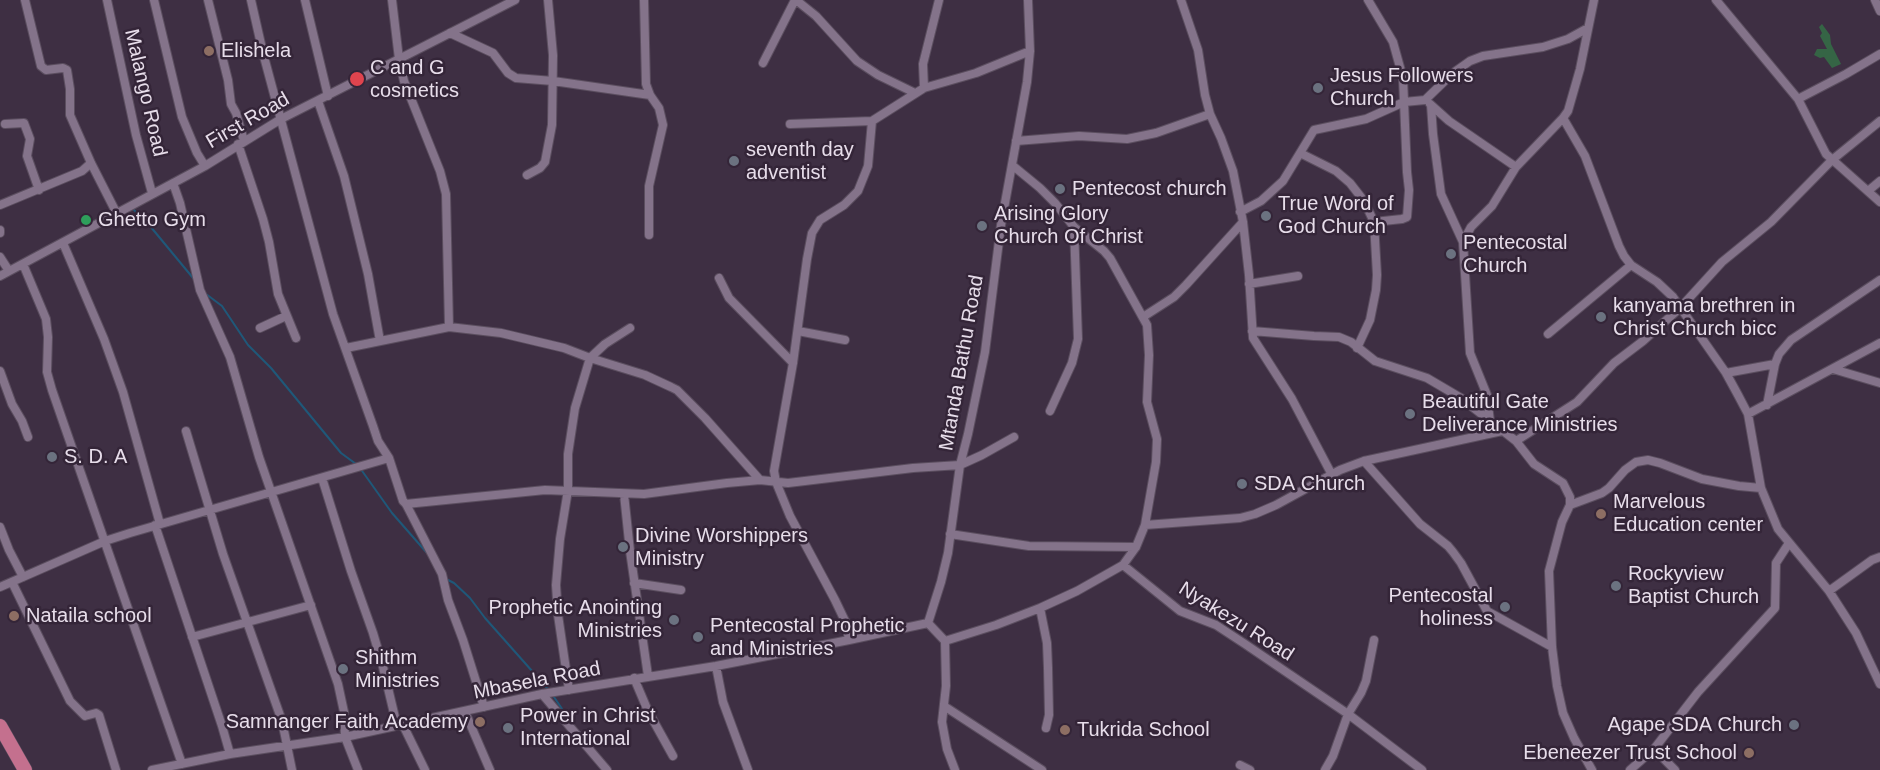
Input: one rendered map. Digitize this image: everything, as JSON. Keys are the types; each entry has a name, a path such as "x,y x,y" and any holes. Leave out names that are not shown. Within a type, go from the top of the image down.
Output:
{"main road":[{"path":"0,726 25,770"},
{"path":"0,744 14,770"}],"street":[{"path":"25,0 43,69 63,68 67,70 70,115 117,214"},
{"name":"Malango Road","path":"107,0 138,146 152,194"},
{"path":"154,0 182,117 204,166"},
{"path":"208,0 228,81 231,104 236,113 241,143 269,242 278,294 296,338"},
{"path":"251,0 330,302 378,441 389,458 401,496 442,574 448,600 484,706"},
{"path":"305,0 328,96"},
{"path":"392,0 399,59 407,89 440,171 446,194 449,327"},
{"name":"First Road","path":"0,276 204,166 281,119 515,0"},
{"path":"527,175 540,168 548,156 552,125 554,55 548,0"},
{"path":"644,0 645,73 650,95 659,108 663,125 649,186 649,236"},
{"path":"763,63 796,0 816,16 857,61 878,75 915,93"},
{"path":"924,88 923,64 939,0"},
{"name":"Mtanda Bathu Road","path":"928,623 941,582 960,465 984,352 1001,225 1027,82 1030,51 1028,0"},
{"path":"1181,0 1198,50 1210,114 1233,171 1242,222 1253,338 1292,399 1332,475"},
{"path":"1368,0 1393,42 1403,78 1409,190 1407,217 1374,222"},
{"path":"1463,242 1475,223 1492,206 1516,167 1568,111 1594,0"},
{"path":"1716,0 1798,99 1819,141 1832,160 1880,202"},
{"path":"1875,0 1880,11"},
{"path":"1490,422 1487,395 1470,353 1463,242 1442,194 1428,102 1453,73 1470,61 1494,54 1543,47 1568,39 1588,28"},
{"path":"450,33 493,53 508,73 516,78 650,95"},
{"path":"790,124 872,121 924,88 976,74 1030,51"},
{"path":"1798,99 1880,54"},
{"path":"318,101 344,176 368,274 380,341"},
{"path":"1240,212 1271,194 1283,181 1314,130 1366,119 1404,102 1428,102 1449,121 1516,167"},
{"path":"1016,141 1079,136 1127,139 1156,133 1210,114"},
{"path":"1563,118 1585,156 1619,246 1631,266 1666,289 1726,373 1748,414 1761,488 1778,529 1829,591 1856,633 1880,684"},
{"path":"849,640 846,623 790,516 776,482 775,463 793,363 812,233 819,220 844,205 858,191 868,166 872,121"},
{"path":"1516,441 1577,402 1614,363 1643,341 1680,307 1722,262 1771,222 1832,160 1880,121"},
{"path":"5,124 24,123 30,139 27,156 39,190"},
{"path":"1300,153 1336,171 1350,183 1364,201 1374,222 1376,290 1370,320 1357,348"},
{"path":"0,205 82,171 91,163"},
{"path":"945,641 1040,608 1077,591 1123,565 1136,547 1145,525 1157,446 1147,402 1149,355 1147,326 1143,317 1104,251 1074,227 1041,188 1012,165"},
{"path":"1868,191 1880,182"},
{"path":"173,183 180,203 200,290 230,357 253,441 343,701 345,737 358,770"},
{"path":"1143,317 1180,291 1242,222"},
{"path":"1050,411 1072,363 1078,339 1074,227"},
{"path":"63,243 116,370 136,434 158,524 230,754"},
{"path":"0,257 9,271"},
{"path":"23,264 45,319 48,337 47,372 52,390 182,764"},
{"path":"1548,334 1631,266"},
{"path":"1249,284 1298,276"},
{"path":"719,278 729,298 793,363"},
{"path":"1767,405 1775,364 1779,354 1791,339 1880,280"},
{"path":"260,328 286,316"},
{"path":"346,348 449,327 501,333 564,348 645,375 677,390 760,480"},
{"path":"569,690 556,585 568,489 568,454 575,408 590,358 605,344 630,328"},
{"path":"798,331 845,340"},
{"path":"1252,331 1346,339 1371,359 1413,373 1442,386 1461,398 1516,441 1534,464 1563,483 1570,497 1570,505 1562,522 1549,571 1552,647 1563,713 1592,770"},
{"path":"1748,414 1880,343"},
{"path":"1726,373 1775,364"},
{"path":"1833,369 1880,383"},
{"path":"0,371 12,404 28,437"},
{"path":"186,431 208,510 282,721 292,770"},
{"path":"1145,525 1240,518 1255,514 1301,493 1332,475 1364,461 1502,431"},
{"path":"406,504 519,491 568,489 644,494 760,480 788,483 913,468 960,465 1014,437"},
{"path":"0,587 105,541 389,458"},
{"path":"1570,505 1602,493 1636,462 1648,460 1689,476 1718,483 1761,488"},
{"path":"1364,461 1420,524 1448,546 1461,563 1487,611 1552,647"},
{"path":"322,478 400,726 426,770"},
{"path":"624,494 648,676"},
{"path":"0,527 23,577"},
{"path":"950,534 1029,546 1136,547"},
{"path":"1630,770 1654,749 1698,692 1775,608 1776,563 1789,543"},
{"path":"1829,591 1872,560 1880,557"},
{"name":"Nyakezu Road","path":"1123,565 1180,611 1228,632 1348,714 1422,770"},
{"path":"12,582 70,701 85,716 96,713 99,715 116,770"},
{"path":"634,583 681,590"},
{"path":"192,637 311,605"},
{"path":"1040,608 1047,644 1049,715 1046,729"},
{"path":"928,623 945,641 942,722 947,749 955,770"},
{"name":"Mbasela Road","path":"152,770 230,754 345,737 542,694 716,666 928,623"},
{"path":"1325,770 1333,756 1348,714 1366,681 1374,640"},
{"path":"716,666 723,702 748,770"},
{"path":"634,678 648,711 673,756"},
{"path":"542,694 607,770"},
{"path":"944,706 1042,770"},
{"path":"465,712 490,770"},
{"path":"1654,749 1675,770"},
{"path":"1240,765 1250,770"}],"green space":[{"path":"1822,24 1830,35 1831,44 1841,64 1832,68 1824,57 1814,55 1817,49 1827,49 1820,36 1822,33 1819,27"}],"waterway":[{"path":"132,208 193,278"},
{"path":"206,294 222,306 248,345 271,368 341,453 356,464"},
{"path":"360,468 392,513 427,553"},
{"path":"446,579 454,583 470,598 548,689"},
{"path":"554,697 571,722"}],"place":[{"name":"Elishela","path":"209,51"},
{"name":"C and G cosmetics","path":"357,79"},
{"name":"Jesus Followers Church","path":"1318,88"},
{"name":"seventh day adventist","path":"734,161"},
{"name":"Pentecost church","path":"1060,189"},
{"name":"True Word of God Church","path":"1266,216"},
{"name":"Ghetto Gym","path":"86,220"},
{"name":"Arising Glory Church Of Christ","path":"982,226"},
{"name":"Pentecostal Church","path":"1451,254"},
{"name":"kanyama brethren in Christ Church bicc","path":"1601,317"},
{"name":"Beautiful Gate Deliverance Ministries","path":"1410,414"},
{"name":"S. D. A","path":"52,457"},
{"name":"SDA Church","path":"1242,484"},
{"name":"Marvelous Education center","path":"1601,514"},
{"name":"Divine Worshippers Ministry","path":"623,547"},
{"name":"Rockyview Baptist Church","path":"1616,586"},
{"name":"Pentecostal holiness","path":"1505,607"},
{"name":"Nataila school","path":"14,616"},
{"name":"Prophetic Anointing Ministries","path":"674,620"},
{"name":"Pentecostal Prophetic and Ministries","path":"698,637"},
{"name":"Shithm Ministries","path":"343,669"},
{"name":"Samnanger Faith Academy","path":"480,722"},
{"name":"Agape SDA Church","path":"1794,725"},
{"name":"Power in Christ International","path":"508,728"},
{"name":"Tukrida School","path":"1065,730"},
{"name":"Ebeneezer Trust School","path":"1749,753"}]}
